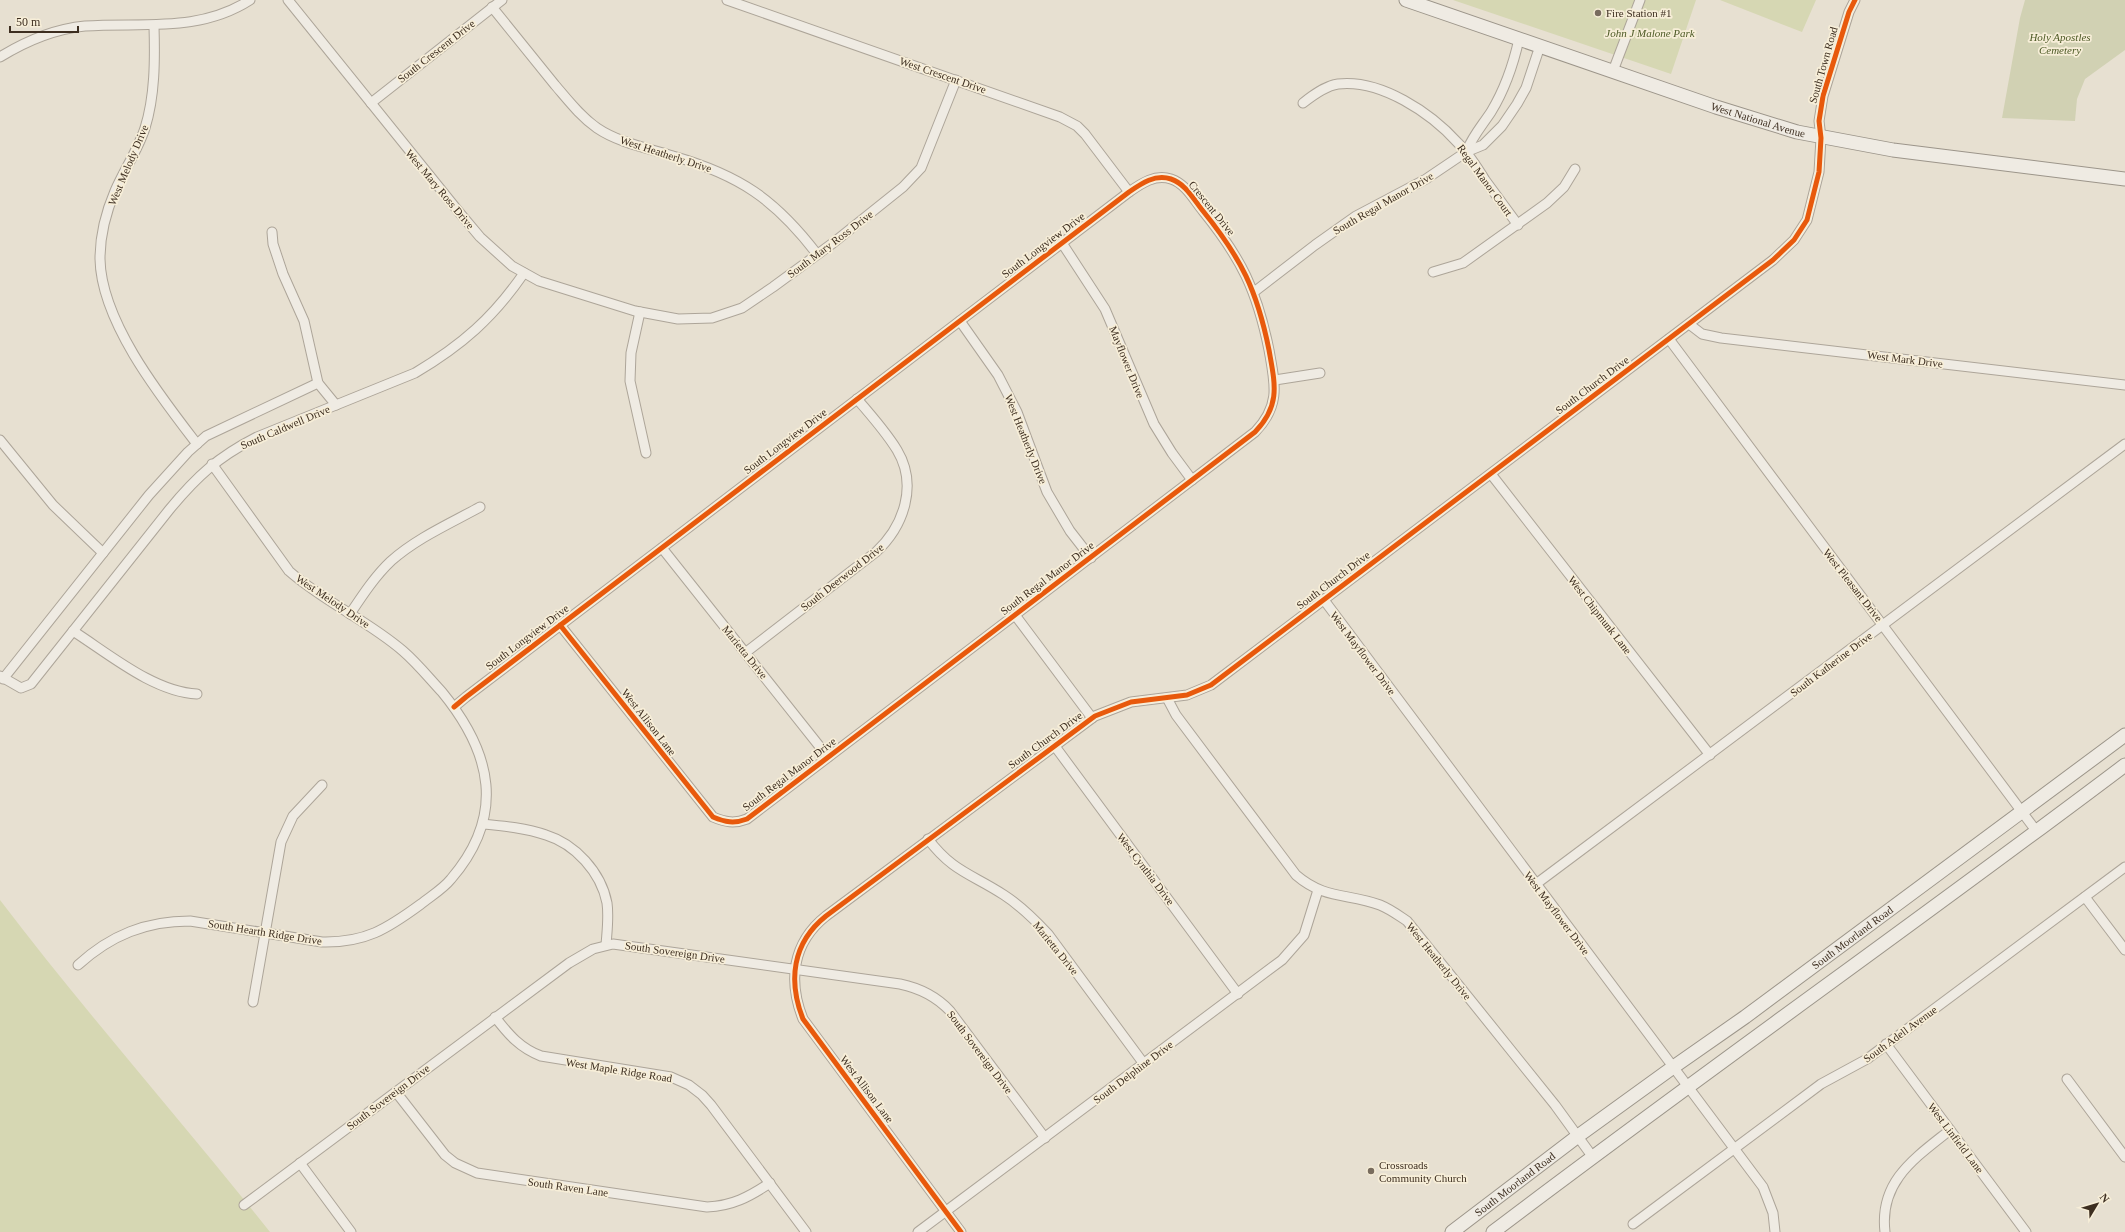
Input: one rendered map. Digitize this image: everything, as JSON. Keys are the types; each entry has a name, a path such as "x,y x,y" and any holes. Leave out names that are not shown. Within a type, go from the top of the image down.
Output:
{"main road":[{"name":"West National Avenue","path":"1406,0 1764,123 1821,138 1893,150 2125,179"},
{"name":"South Moorland Road","path":"1452,1232 1578,1136 1745,1017 2125,735"},
{"name":"South Moorland Road","path":"1492,1232 1592,1156 1688,1088 2037,832 2125,765"}],"street":[{"path":"0,57 23,42 52,32 84,26 154,26 204,20 234,10 250,0"},
{"name":"West Mary Ross Drive","path":"288,0 480,237 512,266 539,281 640,312"},
{"name":"South Crescent Drive","path":"371,103 502,0"},
{"name":"West Crescent Drive","path":"727,0 1034,106 1077,126 1130,192"},
{"path":"1613,71 1640,0"},
{"name":"South Town Road","path":"1821,138 1819,121 1823,96 1849,12 1855,0"},
{"name":"West Heatherly Drive","path":"492,7 574,107 597,128 621,140 693,161 740,181 767,200 792,224 817,254"},
{"name":"West Melody Drive","path":"154,26 151,104 144,129 115,192 104,225 100,259 105,290 119,328 143,369 197,444"},
{"path":"1466,152 1474,133 1490,113 1502,93 1512,69 1519,39"},
{"name":"South Regal Manor Drive","path":"729,822 747,819 1255,432 1264,422 1272,407 1275,380 1262,315 1254,292 1329,234 1356,216 1426,179 1466,152 1483,145 1502,126 1526,88 1540,46"},
{"name":"South Mary Ross Drive","path":"640,312 678,319 712,318 742,308 817,254 903,187 921,168 956,80"},
{"name":"Regal Manor Court","path":"1303,103 1324,89 1339,84 1355,85 1378,90 1406,102 1424,112 1437,122 1466,152 1518,225"},
{"name":"South Church Drive","path":"795,969 797,959 804,942 820,920 1092,718 1111,708 1131,702 1187,695 1211,684 1773,260 1801,231 1807,220 1819,172 1821,138"},
{"path":"1433,272 1463,263 1518,225 1557,196 1575,168"},
{"name":"Crescent Drive","path":"1130,192 1148,180 1158,178 1169,179 1182,185 1222,234 1254,292"},
{"name":"South Longview Drive","path":"454,707 1130,192"},
{"path":"272,232 273,244 283,274 304,321 318,383 336,405"},
{"name":"Mayflower Drive","path":"1062,243 1095,291 1105,309 1154,424 1172,453 1192,480"},
{"name":"South Caldwell Drive","path":"2,677 13,685 21,688 31,684 169,510 193,481 212,464 233,449 257,436 415,373 463,342 502,303 524,273"},
{"path":"640,312 631,353 630,381 646,453"},
{"name":"West Heatherly Drive","path":"960,321 998,375 1017,412 1048,492 1070,530 1091,558"},
{"name":"West Mark Drive","path":"1689,324 1702,334 1721,338 2125,385"},
{"name":"West Pleasant Drive","path":"1669,339 1884,625 2037,832"},
{"path":"1275,380 1320,373"},
{"path":"2,677 172,468 197,444 206,436 318,383"},
{"name":"South Deerwood Drive","path":"745,653 876,552 892,536 900,522 907,490 903,466 896,450 857,399"},
{"path":"0,440 53,506 103,553"},
{"name":"South Katherine Drive","path":"1536,884 2125,444"},
{"name":"West Melody Drive","path":"212,464 289,571 304,584 402,650 423,670 454,707 474,738 482,762 486,790 483,824"},
{"name":"West Chipmunk Lane","path":"1490,474 1710,755"},
{"path":"350,614 381,572 396,557 417,541 480,507"},
{"name":"Marietta Drive","path":"662,548 828,757"},
{"name":"West Mayflower Drive","path":"1324,600 1672,1068 1763,1187 1769,1198 1773,1213 1775,1232"},
{"path":"1015,615 1092,718"},
{"name":"West Allison Lane","path":"560,625 706,810 713,817 729,822"},
{"path":"73,631 114,659 162,686 185,694 197,694"},
{"name":"West Heatherly Drive","path":"1167,698 1176,715 1288,866 1305,883 1318,890 1340,897 1379,905 1407,921 1578,1136"},
{"name":"West Cynthia Drive","path":"1054,746 1238,994"},
{"path":"253,1002 278,853 285,830 300,807 322,785"},
{"path":"483,824 528,830 547,835 565,844 578,854 596,875 605,896 608,914 606,945"},
{"name":"South Hearth Ridge Drive","path":"78,965 104,944 121,934 153,923 190,921 322,942 340,943 360,939 385,929 449,882 470,854 483,824"},
{"name":"Marietta Drive","path":"928,839 950,864 1005,896 1037,922 1048,934 1144,1064"},
{"name":"South Adell Avenue","path":"1633,1224 1821,1084 1867,1059 2125,867"},
{"name":"South Delphine Drive","path":"918,1232 1282,960 1294,949 1308,925 1318,890"},
{"path":"2085,897 2125,950"},
{"name":"South Sovereign Drive","path":"244,1205 568,963 581,955 606,945 627,945 900,984 928,994 950,1011 1045,1138"},
{"name":"West Allison Lane","path":"795,969 795,997 803,1019 961,1232"},
{"name":"West Maple Ridge Road","path":"496,1017 517,1043 529,1052 541,1056 661,1075 689,1085 711,1104 806,1232"},
{"name":"West Linfield Lane","path":"1886,1044 2026,1232"},
{"path":"2067,1079 2125,1157"},
{"name":"South Raven Lane","path":"396,1092 444,1155 455,1163 478,1173 707,1206 720,1206 745,1199 770,1183"},
{"path":"1885,1232 1884,1217 1888,1196 1898,1176 1915,1158 1950,1130"},
{"path":"1578,1136 1592,1156"},
{"path":"300,1163 351,1232"}],"green space":[{"name":"John J Malone Park","path":"1453,0 1696,0 1671,74"},
{"path":"1720,0 1816,0 1802,32"},
{"name":"Holy Apostles Cemetery","path":"2025,0 2125,0 2125,50 2085,79 2077,99 2075,121 2002,118 2020,18"},
{"path":"0,900 66,984 270,1232 0,1232"}],"cycle path":[{"path":"961,1232 803,1019 795,991 795,977 796,963 806,938 826,916 1095,716 1131,702 1187,695 1211,685 1773,260 1794,240 1807,220 1819,172 1821,138 1819,121 1823,96 1849,12 1855,0"},
{"path":"454,707 466,697 1129,192 1149,180 1160,178 1171,179 1185,188 1228,244 1246,276 1253,292 1264,329 1274,384 1274,394 1269,413 1255,432 747,819 738,822 730,822 713,817 560,625"}],"place":[{"name":"Fire Station #1","path":"1598,13"},
{"name":"Crossroads Community Church","path":"1371,1171"}]}
